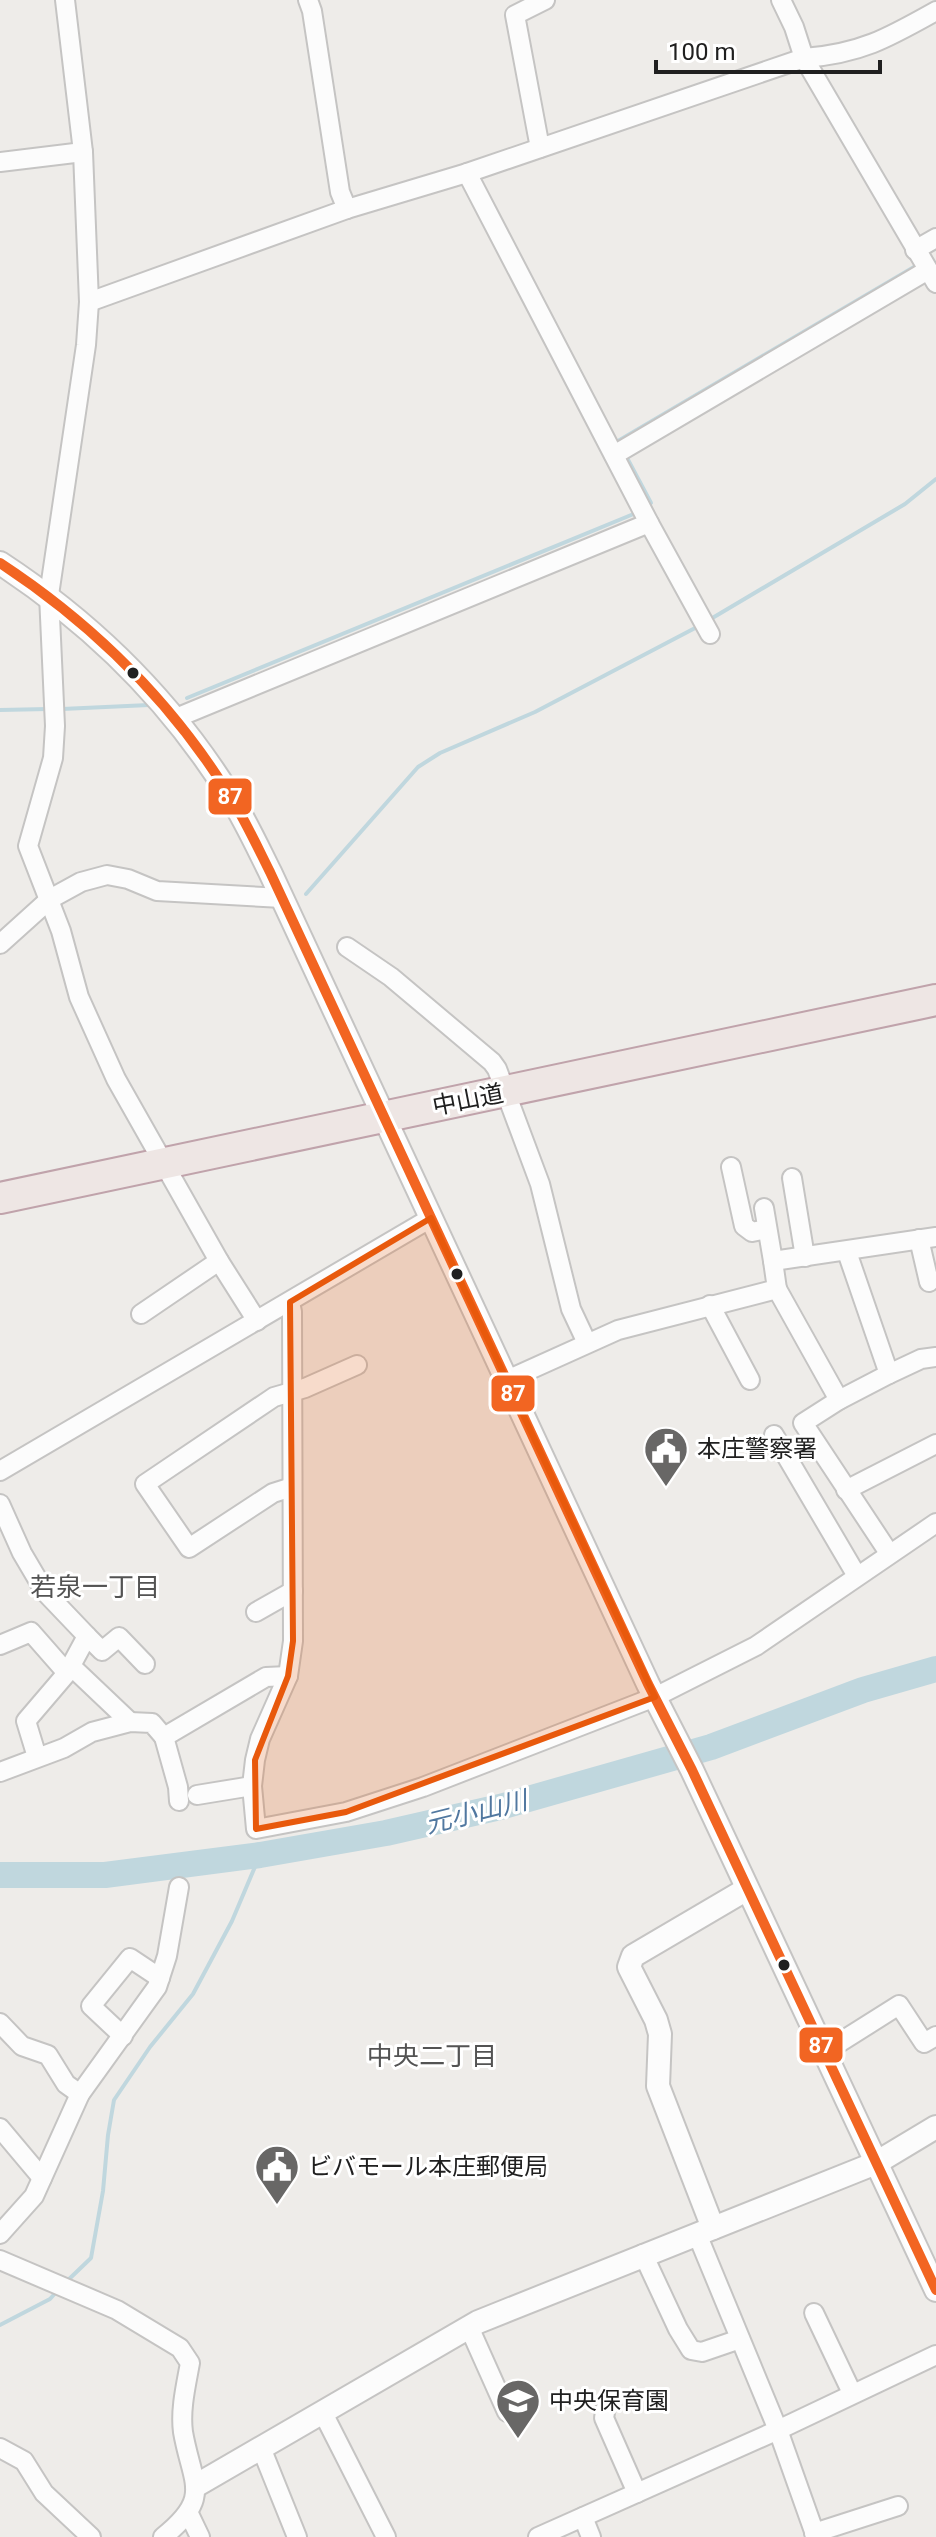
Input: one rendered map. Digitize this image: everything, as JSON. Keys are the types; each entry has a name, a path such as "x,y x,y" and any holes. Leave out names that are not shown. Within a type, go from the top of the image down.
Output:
{"highway":[{"name":"中山道","path":"0,1198 936,1000"}],"street":[{"path":"65,0 83,152 89,302 86,345 49,595 55,726 53,758 28,846 50,899 79,997 116,1079 219,1261 257,1321"},
{"path":"308,0 340,192 347,209"},
{"path":"540,148 515,15 545,0"},
{"path":"614,455 932,277 804,58 781,0"},
{"path":"89,302 347,209 467,173 804,58 833,56 880,42 936,11"},
{"path":"0,162 83,152"},
{"path":"467,173 710,634"},
{"path":"915,250 936,238"},
{"path":"176,718 649,523"},
{"path":"0,563 49,595 121,659 176,718 232,798 282,898 823,2053 876,2163 928,2250 936,2290"},
{"path":"0,944 50,899 81,882 107,875 128,879 157,891 282,898"},
{"path":"347,947 391,977 497,1069 540,1184 571,1309 587,1343"},
{"path":"731,1167 744,1226 752,1232 766,1229"},
{"path":"792,1178 805,1257"},
{"path":"764,1208 777,1289 839,1400"},
{"path":"0,1471 431,1218"},
{"path":"773,1261 928,1238 929,1282"},
{"path":"847,1252 889,1374"},
{"path":"141,1314 219,1261"},
{"path":"507,1380 618,1330 777,1289"},
{"path":"290,1302 293,1641 288,1676 260,1739 252,1786 256,1829 346,1812 423,1787 655,1697 756,1646 936,1523"},
{"path":"710,1305 750,1380"},
{"path":"889,1553 803,1423 889,1374 921,1359 936,1357"},
{"path":"292,1487 273,1493 189,1548 145,1484 274,1397 305,1388 357,1365"},
{"path":"774,1435 857,1576"},
{"path":"846,1490 936,1444"},
{"path":"0,1504 22,1553 45,1592 102,1651 119,1637 145,1664"},
{"path":"256,1612 293,1591"},
{"path":"0,1645 31,1632 130,1722"},
{"path":"37,1757 26,1721 69,1669 87,1636"},
{"path":"164,1737 266,1677 288,1676"},
{"path":"0,1772 64,1748 92,1732 130,1722 152,1723 164,1737 178,1787 188,1798 252,1786"},
{"path":"0,2234 34,2196 80,2094 157,1987 167,1956 179,1887"},
{"path":"747,1889 633,1956 629,1967 660,2034 658,2086 740,2339 778,2430 815,2535 898,2506"},
{"path":"123,2036 91,2006 130,1958 160,1978"},
{"path":"823,2053 899,2005 924,2043 936,2036"},
{"path":"0,2023 22,2046 48,2055 66,2084 80,2094"},
{"path":"197,2485 469,2327 643,2254 876,2163 936,2127"},
{"path":"0,2128 42,2178"},
{"path":"643,2254 691,2350 702,2352 740,2339"},
{"path":"0,2260 117,2310 180,2348 190,2363 183,2430 197,2485 189,2514 163,2537"},
{"path":"814,2313 852,2393"},
{"path":"469,2327 507,2412"},
{"path":"538,2537 778,2430 936,2355"},
{"path":"606,2407 604,2418 637,2493"},
{"path":"323,2413 386,2537"},
{"path":"0,2448 24,2461 44,2493 91,2537"},
{"path":"262,2450 297,2537"},
{"path":"189,2514 200,2537"},
{"path":"583,2517 591,2537"}],"highlighted area":[{"path":"431,1218 655,1697 346,1812 256,1829 255,1760 288,1676 293,1641 290,1302"}],"waterway":[{"path":"618,441 914,267"},
{"path":"626,456 651,503"},
{"path":"709,620 905,504 936,479"},
{"path":"187,698 636,513"},
{"path":"306,894 418,767 440,753 535,712 697,627"},
{"path":"62,709 149,705"},
{"path":"0,710 48,709"},
{"name":"元小山川","path":"0,1875 105,1875 260,1855 386,1833 500,1807 711,1747 863,1690 936,1669"},
{"path":"65,2283 91,2258 114,2100 150,2047 193,1994 232,1921 260,1855"},
{"path":"0,2325 50,2299 59,2289"}],"transit line":[{"name":"87","path":"0,563 67,612 128,667 182,728 241,814 648,1684 692,1770 936,2290"}],"place":[{"name":"本庄警察署","path":"666,1488"},
{"name":"ビバモール本庄郵便局","path":"277,2206"},
{"name":"中央保育園","path":"518,2440"}],"district":[{"name":"若泉一丁目","path":"95,1587"},
{"name":"中央二丁目","path":"432,2056"}]}
